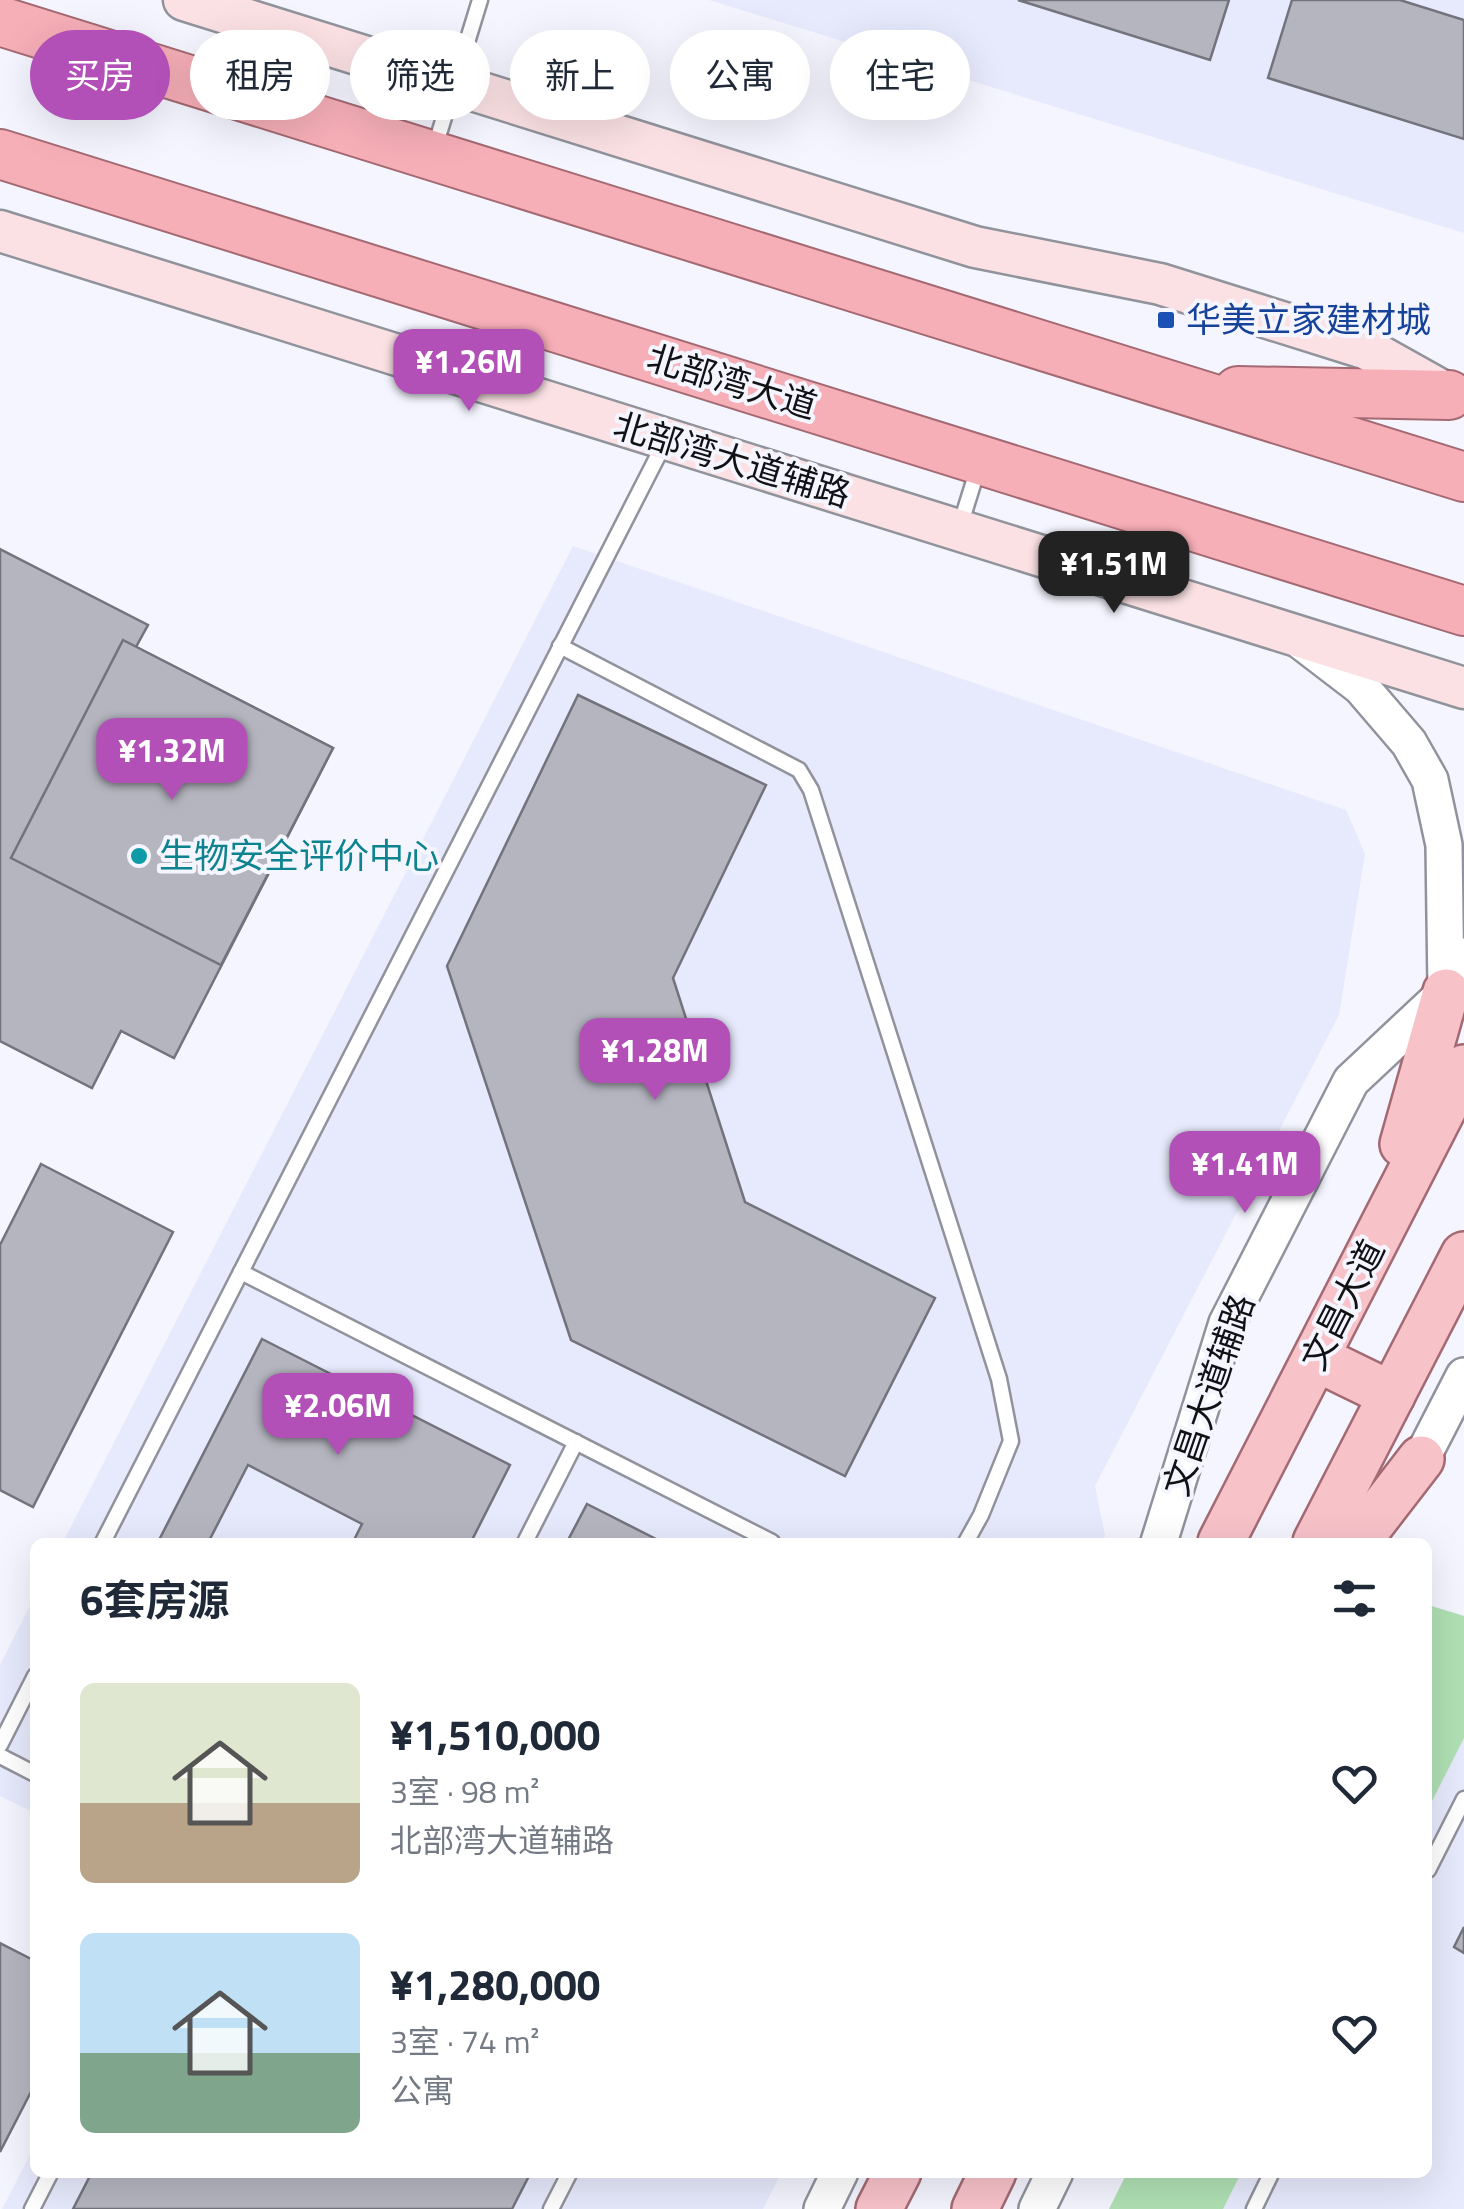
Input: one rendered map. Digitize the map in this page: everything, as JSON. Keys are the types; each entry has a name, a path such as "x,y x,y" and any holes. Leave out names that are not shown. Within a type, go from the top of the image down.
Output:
{"highway":[{"path":"0,21 1464,477"},
{"name":"北部湾大道","path":"0,154 1464,610"},
{"path":"1183,390 1459,397"}],"main road":[{"path":"184,0 350,52"},
{"path":"490,95 975,247 1160,284 1311,331 1368,349 1459,397"},
{"name":"北部湾大道辅路","path":"0,231 1464,688"},
{"path":"1377,1238 1455,974"},
{"name":"文昌大道","path":"1223,1538 1464,1068"},
{"path":"1318,1538 1464,1255"},
{"path":"1316,1358 1392,1395"},
{"path":"1360,1538 1421,1459"},
{"path":"880,2209 895,2178"},
{"path":"974,2209 990,2178"}],"street":[{"path":"1292,634 1361,686 1410,743 1430,780 1444,846 1455,974"},
{"name":"文昌大道辅路","path":"1160,1538 1227,1323 1342,1098 1351,1081 1455,974"},
{"path":"1380,1538 1464,1376"},
{"path":"822,2209 837,2178"},
{"path":"1036,2209 1052,2178"}],"lane":[{"path":"471,30 480,0"},
{"path":"432,156 443,120"},
{"path":"105,1538 666,440"},
{"path":"958,530 981,460"},
{"path":"560,646 799,770 811,790 999,1380 1011,1441 968,1538"},
{"path":"242,1272 764,1538"},
{"path":"526,1538 576,1442"},
{"path":"0,1745 30,1686"},
{"path":"0,1756 30,1771"},
{"path":"1432,1862 1464,1799"},
{"path":"32,2209 48,2178"},
{"path":"551,2209 567,2178"},
{"path":"1254,2209 1269,2178"}],"shaded area":[{"path":"709,0 1464,0 1464,233 970,81 970,30 830,30 830,37"},
{"path":"573,546 1346,810 1365,854 1339,1015 1095,1486 1104,1538 65,1538"},
{"path":"30,1606 30,1811 0,1796 0,1665"},
{"path":"1432,1606 1464,1616 1464,2209 1109,2209 1124,2178 1432,2178"},
{"path":"30,2155 30,2178 778,2178 763,2209 2,2209"}],"green space":[{"path":"1432,1606 1464,1616 1464,1738 1432,1801"},
{"path":"1124,2178 1238,2178 1223,2209 1109,2209"}],"building":[{"path":"1018,0 1229,0 1210,60"},
{"path":"1292,0 1400,0 1464,20 1464,139 1268,78"},
{"name":"生物安全评价中心","path":"0,549 148,625 136,647 333,748 174,1058 121,1031 92,1088 0,1041"},
{"path":"123,640 333,748 221,965 11,858"},
{"path":"578,695 766,785 673,978 745,1202 935,1298 845,1476 571,1340 447,966"},
{"path":"41,1164 173,1232 33,1507 0,1490 0,1245"},
{"path":"262,1339 510,1465 473,1538 355,1538 362,1524 248,1465 211,1538 160,1538"},
{"path":"587,1504 654,1538 569,1538"},
{"path":"1464,1927 1464,1953 1454,1947"},
{"path":"0,1943 30,1958 30,2094 0,2152"},
{"path":"89,2178 528,2178 512,2209 73,2209"}],"place":[{"name":"华美立家建材城","path":"1166,320"},
{"name":"生物安全评价中心","path":"139,856"}]}
